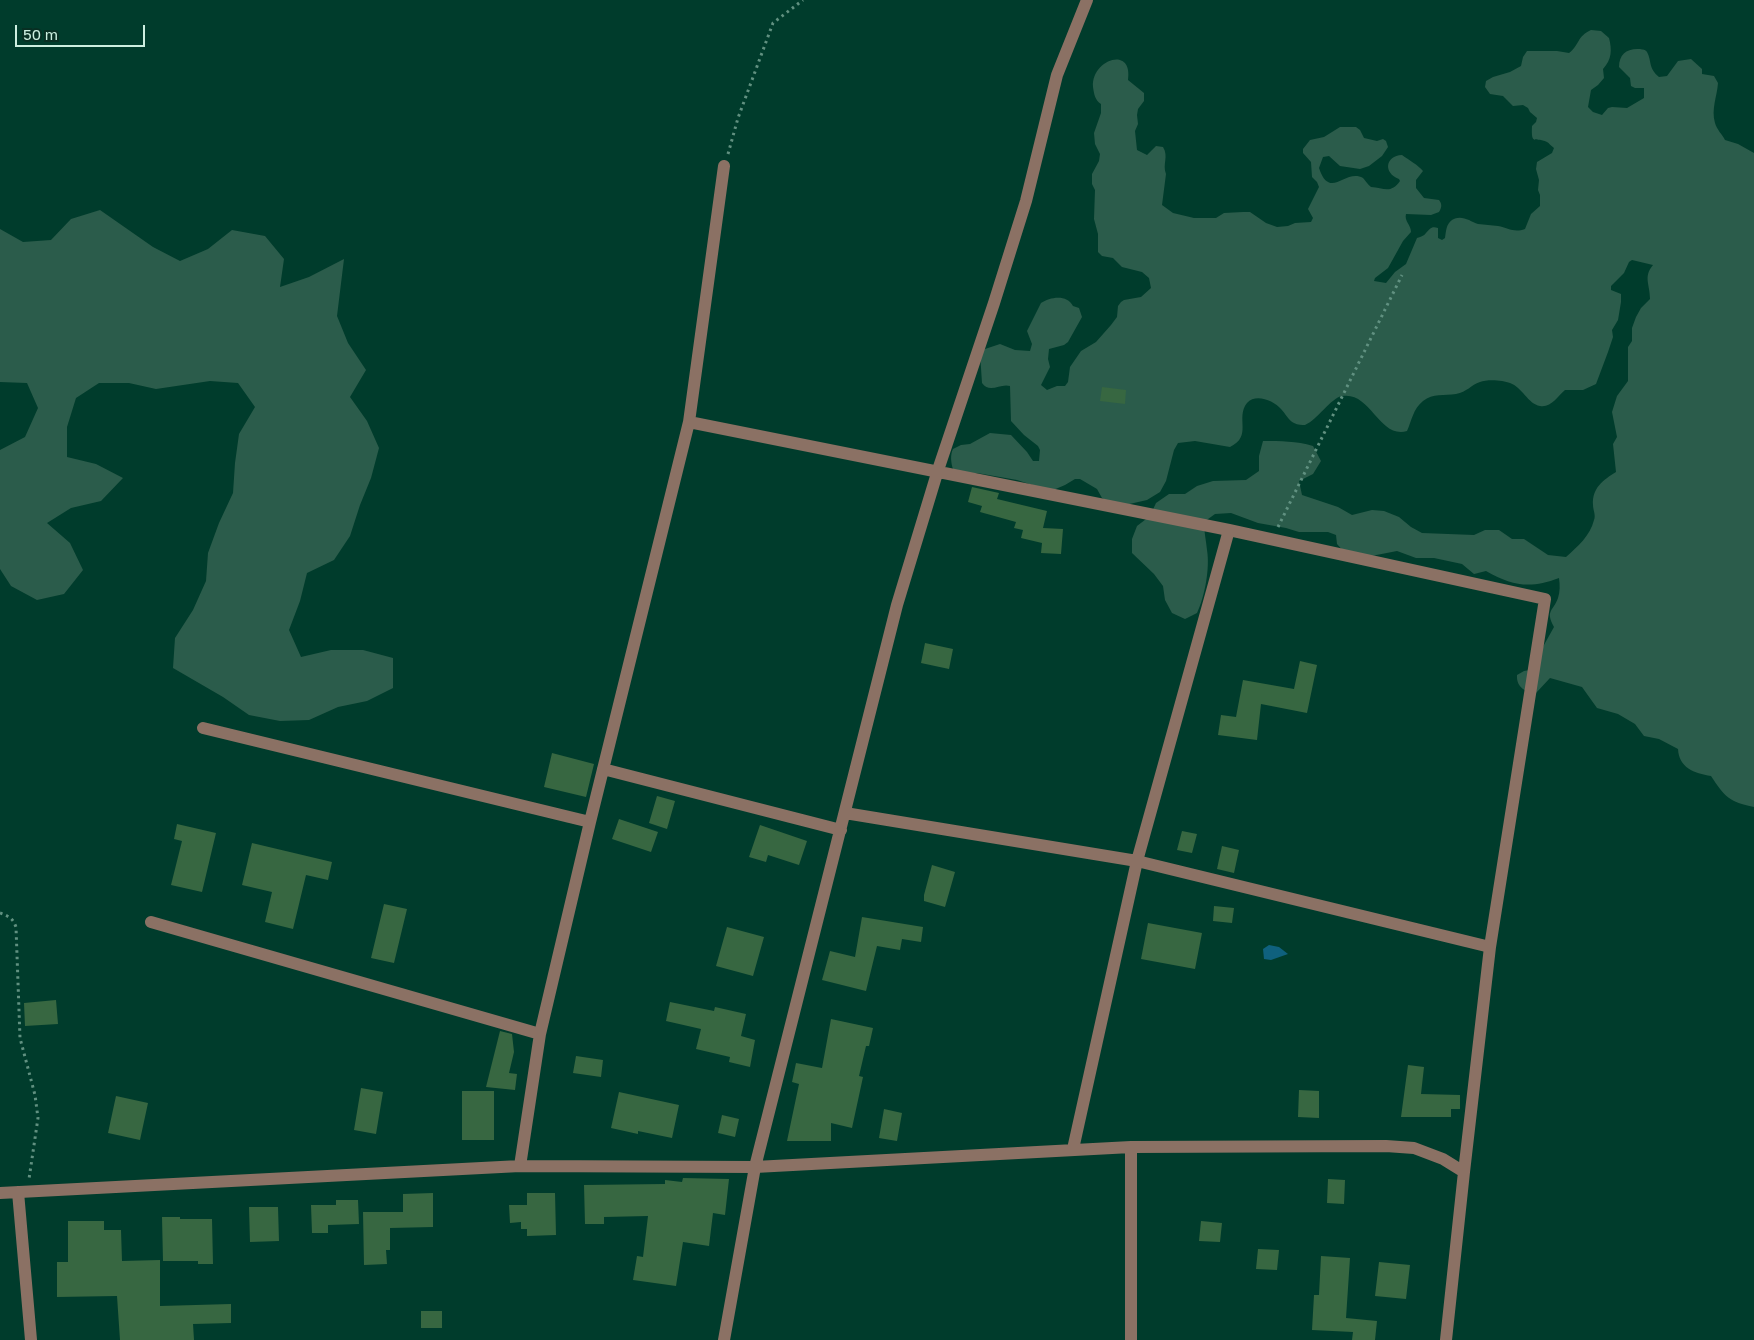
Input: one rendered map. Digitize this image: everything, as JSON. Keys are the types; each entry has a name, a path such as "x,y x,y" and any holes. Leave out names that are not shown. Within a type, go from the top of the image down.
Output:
{"street":[{"path":"724,1340 755,1167 897,605 938,470 1026,201 1057,75 1087,0"},
{"path":"520,1166 540,1034 603,768 690,422 724,166"},
{"path":"690,422 938,470 1545,598 1490,947 1446,1340"},
{"path":"1073,1149 1137,861 1229,530"},
{"path":"203,728 590,822"},
{"path":"603,768 841,830"},
{"path":"845,813 1137,861 1490,947"},
{"path":"150,922 540,1034"},
{"path":"0,1193 520,1166 755,1167 1131,1147 1386,1146 1414,1148 1443,1159 1464,1172"},
{"path":"1131,1147 1131,1340"},
{"path":"23,1192 31,1340"}],"path":[{"path":"724,166 738,118 773,23 803,0"},
{"path":"1272,539 1402,275"},
{"path":"0,913 10,917 16,927 20,1038 35,1095 38,1118 23,1192"}],"green space":[{"path":"1591,30 1601,31 1609,38 1611,50 1610,58 1603,69 1604,78 1591,90 1588,107 1593,112 1602,115 1608,108 1627,108 1644,98 1644,88 1631,86 1630,78 1619,67 1622,55 1628,51 1635,49 1645,50 1653,71 1659,77 1667,76 1678,61 1691,59 1702,69 1702,74 1714,76 1718,83 1714,118 1717,128 1725,140 1738,144 1754,153 1754,807 1728,798 1711,776 1693,771 1684,765 1678,749 1659,739 1644,736 1635,724 1618,714 1597,708 1582,687 1550,678 1536,693 1529,692 1520,686 1517,675 1530,670 1554,627 1550,614 1559,596 1559,578 1530,585 1513,583 1486,571 1474,574 1462,564 1434,558 1416,558 1397,551 1361,558 1345,553 1337,544 1336,535 1328,532 1299,532 1258,523 1231,513 1215,514 1204,522 1208,565 1202,599 1197,613 1185,619 1172,613 1165,600 1163,586 1154,574 1132,553 1132,539 1137,526 1150,516 1156,503 1169,494 1185,494 1197,486 1213,481 1246,480 1259,471 1259,456 1263,441 1270,441 1294,442 1313,446 1321,461 1313,474 1299,481 1302,495 1338,507 1352,515 1372,510 1384,511 1399,517 1422,533 1474,535 1485,530 1499,530 1512,539 1524,539 1548,555 1566,557 1590,531 1595,516 1593,499 1596,489 1603,481 1616,472 1613,444 1617,437 1612,412 1617,396 1628,381 1628,347 1632,341 1632,328 1641,308 1650,299 1648,273 1653,265 1632,260 1629,262 1624,273 1611,286 1611,290 1621,294 1621,302 1618,320 1612,330 1613,337 1596,384 1583,390 1565,390 1548,405 1536,405 1510,383 1495,380 1483,381 1460,393 1427,398 1417,408 1407,431 1397,432 1382,422 1360,400 1352,396 1338,398 1305,425 1298,425 1292,422 1274,403 1265,399 1255,399 1247,403 1244,409 1241,438 1237,443 1230,447 1195,441 1178,443 1174,450 1166,481 1160,492 1147,500 1125,505 1113,504 1102,498 1097,489 1080,479 1075,479 1051,491 1017,480 977,473 962,473 953,469 951,456 953,449 961,445 970,444 990,433 1011,435 1033,461 1039,461 1040,450 1038,446 1011,421 1010,386 988,388 982,383 980,353 985,349 1000,344 1015,350 1030,351 1032,344 1027,331 1041,303 1053,298 1063,298 1079,308 1082,317 1068,342 1049,349 1048,359 1050,367 1041,385 1047,390 1057,386 1065,386 1068,382 1070,367 1081,351 1096,342 1111,325 1117,317 1118,306 1121,302 1141,297 1151,288 1149,278 1142,272 1122,267 1113,258 1102,256 1098,252 1098,234 1094,219 1095,190 1092,184 1092,174 1099,161 1100,154 1095,144 1094,133 1101,113 1101,104 1096,99 1093,87 1094,78 1098,70 1105,64 1112,60 1119,60 1124,63 1128,69 1128,80 1144,93 1144,101 1138,109 1138,124 1135,131 1137,150 1147,155 1156,146 1163,147 1165,151 1166,174 1162,205 1173,213 1194,218 1216,218 1224,213 1250,212 1266,223 1277,227 1311,222 1313,218 1308,209 1319,187 1312,177 1311,162 1303,153 1303,149 1310,140 1324,137 1340,127 1356,127 1364,138 1377,141 1383,139 1386,141 1388,147 1382,156 1369,166 1360,169 1340,166 1329,156 1323,157 1319,168 1323,177 1328,182 1338,182 1356,176 1363,178 1371,187 1387,189 1394,188 1400,181 1388,169 1389,161 1396,156 1402,155 1423,171 1416,180 1416,188 1424,198 1439,200 1441,209 1439,212 1431,215 1406,214 1411,232 1403,241 1388,268 1375,278 1374,281 1386,283 1395,272 1406,264 1417,238 1424,235 1431,228 1436,227 1438,228 1438,238 1442,240 1445,238 1449,224 1455,218 1514,230 1525,229 1531,214 1540,206 1537,162 1552,153 1554,148 1543,140 1533,139 1532,126 1537,118 1528,108 1523,105 1513,106 1503,96 1490,94 1485,87 1486,81 1521,66 1527,51 1569,53 1583,35"},
{"path":"100,210 153,247 180,261 208,249 232,230 265,236 284,259 280,287 309,277 344,259 337,316 348,343 366,370 350,397 367,421 379,448 371,478 350,536 334,560 307,573 300,601 289,630 301,657 331,650 363,650 393,658 393,688 367,701 338,707 309,720 280,721 249,715 223,697 173,668 175,638 193,610 206,581 208,553 233,493 239,434 255,407 238,383 210,381 156,389 129,383 99,383 76,398 67,427 67,457 96,464 123,478 101,501 71,508 47,523 70,543 83,570 64,594 37,600 11,586 0,569 0,450 25,437 38,408 27,383 0,382 0,229 23,242 51,240 71,219"}],"water":[{"path":"1269,945 1279,947 1288,954 1271,960 1264,959 1263,949"}],"building":[{"path":"1102,387 1126,390 1125,404 1100,401"},
{"path":"972,487 999,493 997,499 1047,511 1043,528 1063,529 1061,554 1041,553 1042,543 1021,538 1023,530 1014,528 1016,522 980,512 982,506 968,502"},
{"path":"925,643 953,649 949,669 921,663"},
{"path":"1300,661 1317,665 1307,713 1261,704 1257,740 1218,735 1221,715 1236,717 1243,680 1294,689"},
{"path":"552,753 594,764 586,797 544,787"},
{"path":"657,796 675,801 667,829 649,823"},
{"path":"619,819 658,832 651,852 612,839"},
{"path":"177,824 216,833 202,892 171,885 182,841 174,839"},
{"path":"760,825 807,841 799,865 768,855 766,862 749,857"},
{"path":"1182,831 1197,834 1192,853 1177,850"},
{"path":"252,843 332,862 328,880 306,875 293,929 265,922 272,892 242,885"},
{"path":"1222,846 1239,850 1234,873 1217,869"},
{"path":"932,865 955,872 945,907 924,901"},
{"path":"384,904 407,909 394,963 371,958"},
{"path":"1214,906 1234,908 1232,923 1213,921"},
{"path":"862,917 923,927 921,942 902,939 900,950 877,946 866,991 822,980 830,951 855,957"},
{"path":"1148,923 1202,933 1195,969 1141,959"},
{"path":"727,927 764,937 753,976 716,966"},
{"path":"56,1000 58,1024 25,1026 24,1003"},
{"path":"670,1002 714,1011 715,1007 746,1014 741,1036 755,1040 750,1067 729,1062 730,1057 696,1049 701,1029 666,1021"},
{"path":"831,1019 873,1028 869,1046 866,1046 859,1076 863,1077 852,1128 831,1123 831,1141 787,1141 799,1084 792,1082 796,1063 822,1068"},
{"path":"500,1031 512,1034 514,1052 509,1073 517,1074 515,1090 486,1087"},
{"path":"576,1056 603,1060 601,1077 573,1073"},
{"path":"1408,1065 1424,1067 1421,1094 1460,1095 1460,1109 1451,1109 1451,1117 1401,1117"},
{"path":"361,1088 383,1092 376,1134 354,1130"},
{"path":"1299,1090 1319,1091 1319,1118 1298,1117"},
{"path":"462,1091 494,1091 494,1140 462,1140"},
{"path":"619,1092 679,1105 672,1138 638,1131 638,1134 611,1128"},
{"path":"116,1096 148,1103 140,1140 108,1133"},
{"path":"884,1109 902,1113 897,1141 879,1138"},
{"path":"722,1115 739,1119 735,1137 718,1133"},
{"path":"683,1178 729,1179 725,1215 713,1213 709,1246 683,1242 676,1286 633,1280 637,1256 643,1257 648,1216 604,1217 604,1224 585,1224 584,1185 665,1184 665,1180 682,1182"},
{"path":"1328,1179 1345,1180 1344,1204 1327,1203"},
{"path":"433,1193 433,1227 390,1228 390,1250 386,1250 387,1264 364,1265 363,1212 403,1212 403,1194"},
{"path":"527,1193 555,1193 556,1235 527,1236 527,1229 521,1229 521,1222 510,1223 509,1205 527,1205"},
{"path":"336,1200 358,1200 359,1224 328,1225 328,1233 312,1233 311,1205 336,1205"},
{"path":"249,1207 278,1207 279,1241 250,1242"},
{"path":"162,1217 212,1219 213,1264 198,1264 198,1261 163,1261"},
{"path":"68,1221 104,1221 104,1230 121,1230 122,1261 160,1260 160,1306 231,1304 231,1323 193,1324 194,1340 120,1340 117,1296 57,1297 57,1262 68,1262"},
{"path":"1201,1221 1222,1223 1220,1242 1199,1241"},
{"path":"1258,1249 1279,1250 1277,1270 1256,1269"},
{"path":"1321,1256 1350,1258 1346,1318 1377,1321 1375,1340 1352,1340 1353,1332 1312,1330 1314,1295 1319,1295"},
{"path":"1379,1262 1410,1265 1406,1299 1375,1296"},
{"path":"421,1311 442,1311 442,1328 421,1328"}]}
